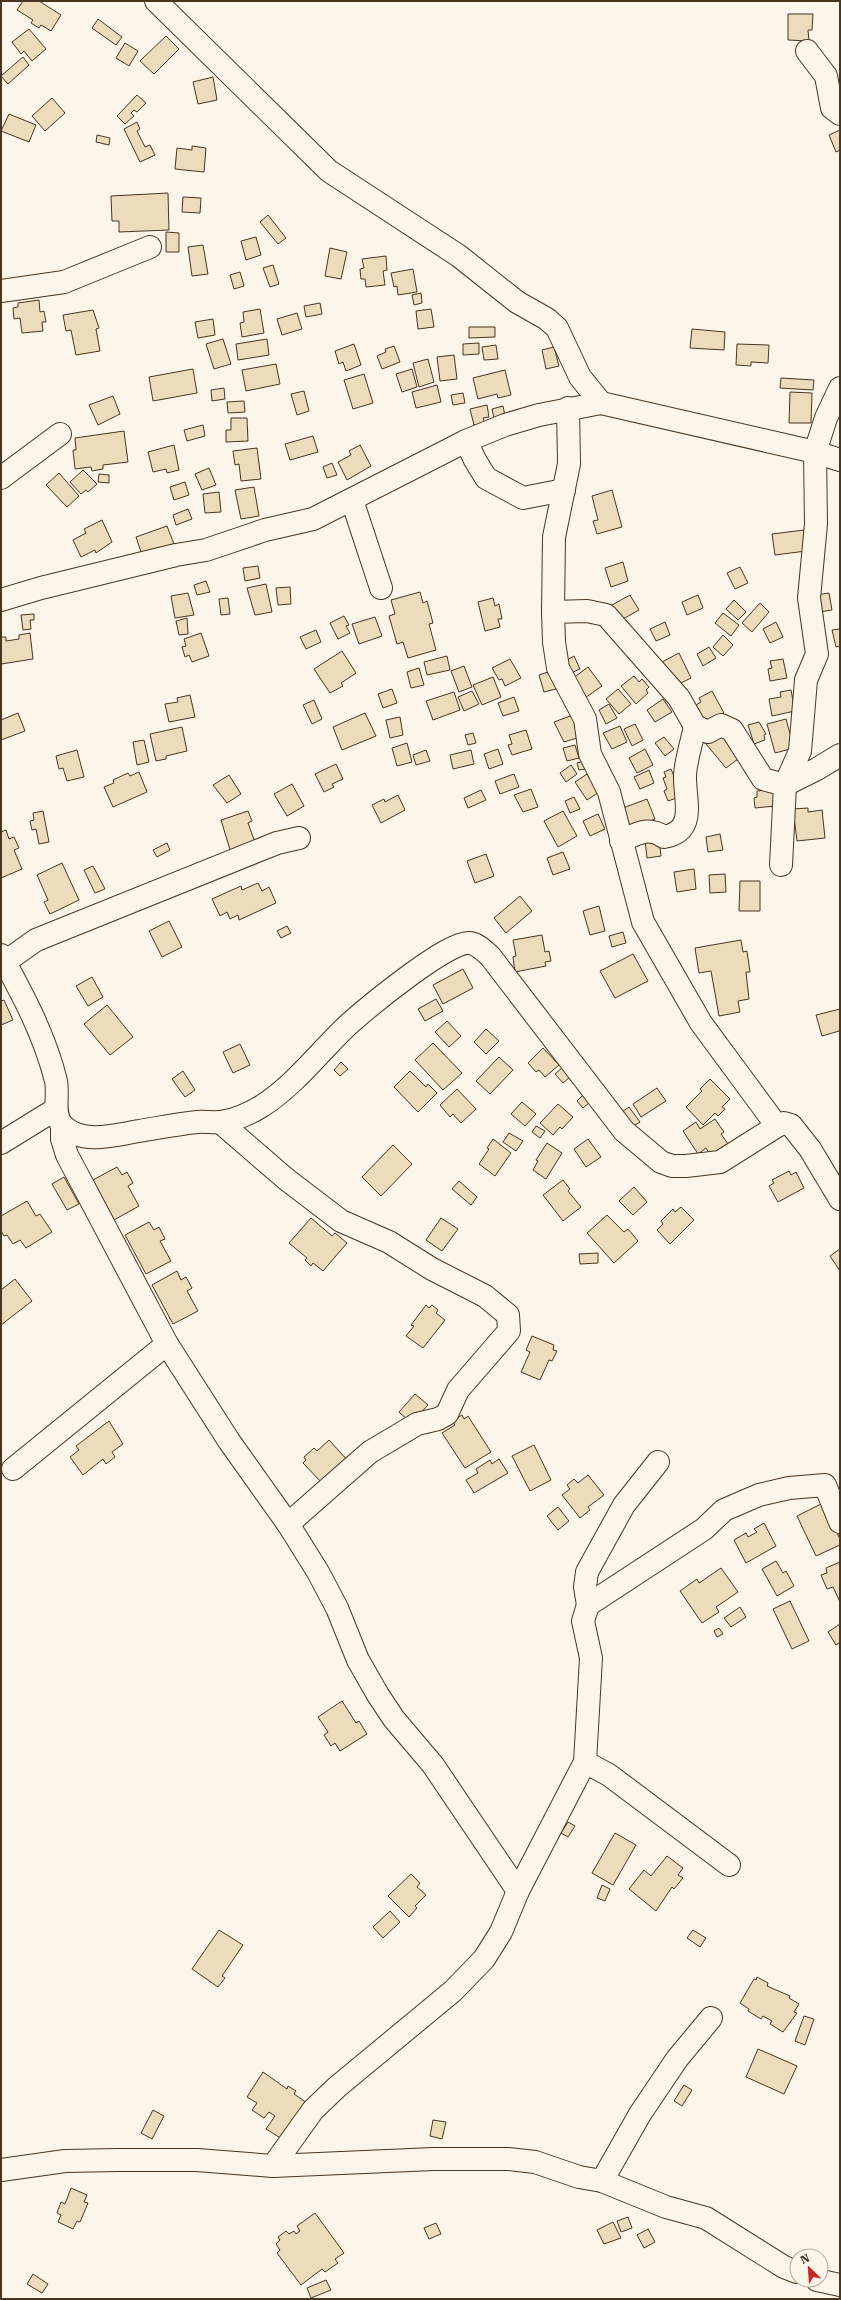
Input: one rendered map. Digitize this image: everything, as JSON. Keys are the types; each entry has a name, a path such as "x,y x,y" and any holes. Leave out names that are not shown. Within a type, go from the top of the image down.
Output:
{"street":[{"path":"160,2 179,25 329,171 459,256 517,302 547,319 557,328 580,377 601,403"},
{"path":"807,51 826,76 832,108 840,114"},
{"path":"1,290 64,282 150,247"},
{"path":"781,865 785,785 800,751 806,680 817,654 809,598 816,524 815,452 826,418 840,388"},
{"path":"1,600 41,588 176,555 206,550 265,530 313,519 466,441 505,425 568,408 601,403 815,452 840,460"},
{"path":"568,408 569,464 554,537 553,612 554,642 558,668 585,719 590,754 609,792 642,922 701,1023 777,1126"},
{"path":"1,478 60,434"},
{"path":"466,441 486,478 523,498 564,490"},
{"path":"352,500 381,588"},
{"path":"553,612 586,611 606,615 679,698 695,726 708,732 721,725 732,730 763,779 785,785 817,770 840,755"},
{"path":"621,841 642,832 655,831 664,836 675,835 684,825 688,805 685,775 695,726"},
{"path":"299,838 277,843 36,940 3,958 25,1001 49,1060 56,1082 62,1138 67,1155 167,1344 237,1453 288,1524 318,1572 337,1608 358,1660 378,1695 394,1719 433,1765 518,1891"},
{"path":"59,1117 73,1134 85,1137 104,1136 198,1122 220,1122 237,1119 262,1105 309,1067 340,1034 370,1006 444,951 458,944 470,942 480,947 490,956 624,1131 661,1162 672,1166 720,1162 777,1126 784,1123 791,1124 822,1167 840,1198"},
{"path":"1,1143 59,1117"},
{"path":"220,1122 286,1179 341,1221 389,1242 432,1269 485,1296 508,1315 509,1331 458,1390 447,1414 438,1419 417,1424 370,1452 288,1524"},
{"path":"13,1469 167,1344"},
{"path":"273,2166 313,2110 337,2087 452,1991 484,1959 501,1932 518,1891 586,1762 591,1658 583,1622 588,1605 585,1587 587,1572 624,1505 658,1462"},
{"path":"588,1605 704,1529 724,1510 759,1495 789,1488 824,1486 840,1522"},
{"path":"586,1762 609,1775 729,1865"},
{"path":"602,2181 640,2114 677,2058 711,2018"},
{"path":"1,2170 65,2161 118,2160 197,2160 273,2166 433,2159 508,2159 534,2162 579,2177 602,2181 666,2206 706,2218 789,2269"},
{"path":"829,2283 840,2285"}],"building":[{"path":"23,1 39,1 61,15 51,31 41,25 39,28 31,23 33,20 17,10"},
{"path":"788,14 813,14 812,30 808,30 809,41 788,40"},
{"path":"98,19 122,37 116,45 92,28"},
{"path":"29,29 46,49 32,61 24,51 21,54 12,42"},
{"path":"166,36 179,49 154,74 140,61"},
{"path":"125,43 138,51 129,66 116,58"},
{"path":"23,57 29,65 8,84 1,76"},
{"path":"213,77 217,100 198,104 193,82"},
{"path":"137,95 146,103 137,112 134,110 131,113 134,116 125,124 117,116"},
{"path":"52,98 65,113 45,131 32,116"},
{"path":"9,114 36,125 29,142 1,131"},
{"path":"137,122 140,129 137,131 145,147 150,145 155,155 140,162 124,129"},
{"path":"840,130 840,150 836,152 829,135"},
{"path":"97,135 110,138 109,145 96,142"},
{"path":"192,146 206,148 204,172 175,169 177,148 192,150"},
{"path":"168,193 169,230 119,232 119,221 112,221 111,196"},
{"path":"183,197 201,198 200,213 182,212"},
{"path":"268,215 286,238 278,244 260,222"},
{"path":"166,232 179,233 179,252 166,252"},
{"path":"256,237 261,255 246,260 241,241"},
{"path":"203,245 208,274 192,276 188,247"},
{"path":"330,248 347,252 341,279 325,276"},
{"path":"386,256 387,270 383,271 385,285 366,287 365,279 361,279 360,269 364,268 362,259"},
{"path":"273,265 279,284 270,287 263,268"},
{"path":"413,269 417,292 398,295 397,286 394,287 391,273"},
{"path":"240,272 244,286 234,289 230,275"},
{"path":"421,293 422,303 414,305 412,295"},
{"path":"39,300 40,312 44,311 46,322 42,322 43,331 22,333 20,318 14,319 13,308 18,307 18,303"},
{"path":"320,303 322,314 306,317 304,306"},
{"path":"260,309 264,333 242,337 240,323 244,322 243,312"},
{"path":"431,309 434,327 418,329 416,311"},
{"path":"93,310 99,328 96,329 100,351 76,355 71,330 66,331 63,315"},
{"path":"297,313 302,329 282,335 277,319"},
{"path":"213,319 215,335 198,338 195,322"},
{"path":"469,327 495,327 495,337 469,338"},
{"path":"692,329 725,332 724,350 690,348"},
{"path":"223,339 231,364 214,369 206,344"},
{"path":"267,339 269,355 238,360 236,344"},
{"path":"479,343 479,354 463,355 463,344"},
{"path":"354,344 361,365 346,371 343,362 339,364 335,351"},
{"path":"737,344 769,345 768,363 751,362 751,366 736,365"},
{"path":"496,345 498,359 484,360 482,347"},
{"path":"394,346 400,362 382,369 377,356 386,352 385,349"},
{"path":"554,347 559,366 546,369 542,350"},
{"path":"454,355 457,379 440,381 437,357"},
{"path":"428,359 434,382 419,387 413,363"},
{"path":"276,364 280,384 246,391 242,370"},
{"path":"193,369 197,393 153,401 149,377"},
{"path":"412,369 417,387 402,392 396,374"},
{"path":"505,370 511,395 498,398 497,394 478,399 473,378"},
{"path":"364,374 373,403 353,409 344,380"},
{"path":"781,378 814,380 813,390 780,388"},
{"path":"437,385 441,402 416,408 412,392"},
{"path":"224,388 225,399 212,401 211,390"},
{"path":"304,391 309,411 297,415 291,394"},
{"path":"790,392 812,393 811,423 789,423"},
{"path":"463,393 465,403 453,405 451,395"},
{"path":"113,396 120,414 98,425 89,405"},
{"path":"244,401 245,412 228,413 227,402"},
{"path":"487,405 489,417 483,418 485,423 474,425 470,409"},
{"path":"503,406 505,416 494,418 492,409"},
{"path":"231,418 247,418 248,441 226,442 226,430 231,430"},
{"path":"203,425 205,436 187,441 184,430"},
{"path":"124,431 128,462 103,465 103,469 92,471 91,467 75,469 73,450 76,450 75,438"},
{"path":"313,436 318,452 290,460 285,444"},
{"path":"174,445 179,470 167,473 166,469 153,472 148,452"},
{"path":"360,445 371,466 347,480 338,462 351,455 349,451"},
{"path":"257,448 261,479 241,481 239,464 235,465 233,451"},
{"path":"332,463 337,475 327,478 323,467"},
{"path":"209,468 216,485 202,490 195,474"},
{"path":"83,470 97,484 88,492 86,490 81,494 70,482"},
{"path":"59,473 79,496 67,507 46,485"},
{"path":"99,474 109,475 109,483 98,482"},
{"path":"185,482 189,495 174,500 170,487"},
{"path":"254,487 259,516 241,519 235,490"},
{"path":"612,490 622,527 597,534 593,521 598,520 592,496"},
{"path":"219,492 221,512 205,513 203,494"},
{"path":"188,509 192,519 176,525 173,515"},
{"path":"102,520 112,542 96,553 95,550 81,557 73,540 86,533 84,529"},
{"path":"167,526 174,544 142,555 136,537"},
{"path":"804,530 806,551 775,555 772,534"},
{"path":"623,562 628,581 611,587 605,568"},
{"path":"258,566 260,578 245,581 243,568"},
{"path":"740,567 748,583 735,589 727,573"},
{"path":"206,581 210,592 197,595 194,585"},
{"path":"266,584 272,612 255,615 247,588"},
{"path":"290,587 291,604 278,605 276,588"},
{"path":"420,592 423,603 427,601 433,623 429,624 436,650 408,658 403,642 397,644 389,616 395,614 391,600"},
{"path":"188,593 194,615 175,618 171,596"},
{"path":"829,593 832,610 819,612 816,595"},
{"path":"630,595 639,610 621,620 612,605"},
{"path":"698,595 703,608 687,615 682,602"},
{"path":"228,598 230,614 221,615 219,599"},
{"path":"493,598 495,606 499,604 502,619 498,619 500,627 485,631 478,602"},
{"path":"734,600 746,612 738,620 726,609"},
{"path":"760,603 769,612 752,632 742,623"},
{"path":"723,613 739,625 731,636 715,623"},
{"path":"34,614 34,620 30,620 31,629 23,630 21,615"},
{"path":"344,616 349,625 346,626 350,633 338,639 330,623"},
{"path":"375,617 382,636 359,644 352,624"},
{"path":"187,618 188,634 179,635 176,621"},
{"path":"665,622 670,635 656,641 650,629"},
{"path":"776,622 783,637 770,643 763,629"},
{"path":"840,629 840,646 836,647 832,630"},
{"path":"316,630 321,642 306,649 300,637"},
{"path":"30,633 33,659 1,664 1,637 6,637 6,641 19,639 19,635"},
{"path":"201,633 209,656 192,662 189,655 185,657 182,647 186,646 184,639"},
{"path":"723,635 733,645 723,656 713,647"},
{"path":"709,647 716,658 703,666 697,654"},
{"path":"342,651 356,673 341,683 343,686 330,693 314,669"},
{"path":"679,653 691,678 675,686 662,662"},
{"path":"447,656 450,670 427,675 424,662"},
{"path":"574,656 580,669 571,673 565,661"},
{"path":"510,659 521,678 505,686 502,679 499,680 492,668"},
{"path":"783,659 787,678 770,681 768,669 772,668 770,661"},
{"path":"464,666 472,687 459,692 451,671"},
{"path":"588,667 602,686 585,698 572,679"},
{"path":"419,668 424,685 411,688 407,672"},
{"path":"551,671 556,689 544,692 539,675"},
{"path":"634,676 639,682 642,679 649,687 646,690 648,693 636,704 621,686"},
{"path":"493,677 501,697 482,705 473,685"},
{"path":"392,689 397,703 383,708 378,694"},
{"path":"618,689 631,704 619,714 606,699"},
{"path":"791,690 795,711 772,716 769,699 781,697 780,692"},
{"path":"472,691 479,704 464,711 458,697"},
{"path":"712,691 724,713 705,723 696,705 701,702 699,698"},
{"path":"454,692 460,710 433,720 426,701"},
{"path":"190,695 195,717 169,722 165,704 178,702 177,698"},
{"path":"514,697 519,711 503,716 498,703"},
{"path":"663,699 672,712 655,722 647,710"},
{"path":"314,700 322,719 312,724 303,705"},
{"path":"609,704 617,718 606,724 599,710"},
{"path":"18,713 25,731 1,740 1,720"},
{"path":"365,713 376,736 342,750 333,727"},
{"path":"573,715 580,737 564,742 554,722"},
{"path":"400,717 403,735 390,738 386,720"},
{"path":"786,719 794,748 775,753 767,724"},
{"path":"759,722 766,734 764,735 765,740 754,744 748,725"},
{"path":"635,724 643,740 632,746 624,729"},
{"path":"620,726 627,742 612,749 603,733"},
{"path":"182,727 187,751 166,756 166,759 156,761 150,734"},
{"path":"526,730 532,749 512,755 508,745 512,744 509,735"},
{"path":"723,731 742,756 726,768 706,744"},
{"path":"473,733 476,743 468,745 465,735"},
{"path":"664,737 674,749 665,756 655,743"},
{"path":"144,740 149,762 137,765 133,742"},
{"path":"407,743 412,762 397,766 392,748"},
{"path":"575,745 579,758 567,761 563,748"},
{"path":"498,749 503,764 489,769 484,754"},
{"path":"645,749 653,765 637,773 629,758"},
{"path":"77,750 84,777 67,781 63,768 59,769 56,756"},
{"path":"426,750 430,761 416,765 413,755"},
{"path":"471,750 474,764 453,769 450,755"},
{"path":"585,761 587,769 579,770 577,763"},
{"path":"336,764 343,779 332,784 334,787 324,792 315,774"},
{"path":"571,765 577,774 566,782 560,773"},
{"path":"671,769 682,796 668,801 664,791 667,789 663,778 666,777 664,772"},
{"path":"649,770 654,783 640,789 634,777"},
{"path":"139,772 147,792 113,807 104,787 114,783 113,780 128,773 130,776"},
{"path":"514,774 519,787 500,794 495,781"},
{"path":"587,774 599,792 587,800 575,782"},
{"path":"229,775 241,794 227,803 213,785"},
{"path":"292,784 304,806 287,816 274,794"},
{"path":"531,789 538,807 523,812 514,795"},
{"path":"774,789 775,806 755,808 754,798 757,797 757,791"},
{"path":"481,790 486,800 468,808 464,798"},
{"path":"398,795 405,810 381,823 372,805 384,799 385,802"},
{"path":"574,797 580,809 570,813 565,801"},
{"path":"647,799 655,819 631,829 623,808"},
{"path":"808,808 808,812 822,810 825,838 797,841 793,809"},
{"path":"43,811 49,842 39,844 36,829 32,830 30,821 34,820 33,813"},
{"path":"248,811 252,821 248,823 257,848 232,856 221,820"},
{"path":"563,811 577,836 558,847 544,821"},
{"path":"598,814 605,829 590,836 583,821"},
{"path":"6,830 9,839 14,837 19,848 14,850 22,869 1,878 1,832"},
{"path":"720,834 723,850 708,852 706,837"},
{"path":"659,838 661,856 647,858 645,840"},
{"path":"167,843 170,850 157,857 153,850"},
{"path":"563,852 570,869 553,875 547,858"},
{"path":"486,854 494,876 475,883 467,861"},
{"path":"62,863 79,900 50,914 44,902 48,900 37,875"},
{"path":"93,866 105,889 95,893 84,870"},
{"path":"694,869 696,889 677,892 674,872"},
{"path":"725,874 726,892 710,893 709,875"},
{"path":"740,881 760,881 760,911 739,911"},
{"path":"258,883 262,891 269,887 276,903 239,920 238,915 230,919 227,912 220,916 212,899 241,886 242,890"},
{"path":"520,896 532,911 506,933 494,918"},
{"path":"599,906 605,931 590,935 583,911"},
{"path":"169,921 182,947 162,957 149,931"},
{"path":"287,926 291,933 281,938 277,931"},
{"path":"623,932 626,943 612,947 609,936"},
{"path":"542,935 545,952 549,951 551,961 545,962 546,966 515,972 513,957 516,956 513,940"},
{"path":"741,940 743,952 747,951 750,972 746,972 749,999 738,1001 740,1012 719,1016 711,971 699,973 695,948"},
{"path":"633,954 648,981 615,998 600,971"},
{"path":"463,969 473,988 443,1004 433,985"},
{"path":"92,977 103,997 88,1006 76,986"},
{"path":"436,999 443,1011 425,1021 418,1009"},
{"path":"4,1000 13,1020 1,1025 1,1001"},
{"path":"107,1005 133,1037 110,1055 84,1024"},
{"path":"840,1009 840,1033 839,1031 822,1036 816,1015"},
{"path":"447,1021 461,1036 449,1047 435,1032"},
{"path":"486,1029 499,1041 486,1054 474,1042"},
{"path":"433,1043 462,1073 443,1090 415,1060"},
{"path":"240,1044 250,1065 233,1073 223,1052"},
{"path":"543,1048 559,1065 545,1077 539,1070 536,1072 528,1063"},
{"path":"499,1057 513,1070 490,1094 476,1081"},
{"path":"341,1062 348,1069 340,1076 334,1070"},
{"path":"563,1067 571,1076 563,1083 555,1074"},
{"path":"183,1071 195,1090 185,1097 172,1079"},
{"path":"410,1071 426,1087 428,1084 437,1093 418,1112 394,1087"},
{"path":"710,1079 730,1099 722,1107 725,1109 718,1116 715,1113 703,1125 686,1107 702,1091 700,1089"},
{"path":"657,1088 666,1101 641,1117 633,1104"},
{"path":"457,1089 476,1109 461,1123 453,1114 450,1117 440,1105"},
{"path":"583,1095 590,1102 583,1108 577,1101"},
{"path":"522,1102 536,1114 525,1126 511,1114"},
{"path":"558,1104 573,1117 562,1129 560,1127 553,1135 540,1123"},
{"path":"629,1107 640,1122 630,1128 619,1114"},
{"path":"715,1119 724,1132 721,1134 728,1144 711,1156 706,1148 698,1154 683,1131 696,1122 700,1129"},
{"path":"536,1126 545,1131 540,1138 532,1132"},
{"path":"509,1133 523,1141 516,1151 503,1142"},
{"path":"493,1139 511,1153 495,1176 479,1164 489,1149 487,1148"},
{"path":"588,1139 601,1157 586,1167 574,1149"},
{"path":"547,1143 562,1153 546,1179 533,1170 538,1161 536,1160"},
{"path":"393,1145 412,1164 381,1196 362,1177"},
{"path":"117,1167 122,1175 127,1172 133,1183 128,1186 139,1206 114,1220 93,1180"},
{"path":"789,1171 791,1175 796,1172 804,1188 778,1202 769,1186 774,1183 772,1180"},
{"path":"64,1177 79,1204 67,1210 52,1184"},
{"path":"563,1180 570,1189 568,1191 581,1207 563,1221 543,1195"},
{"path":"459,1181 477,1197 471,1205 452,1189"},
{"path":"634,1187 647,1202 633,1215 619,1201"},
{"path":"27,1201 36,1216 40,1214 52,1232 26,1248 20,1240 13,1244 7,1235 4,1236 1,1231 1,1216"},
{"path":"681,1207 694,1220 670,1244 657,1230 663,1224 661,1221 673,1209 675,1212"},
{"path":"607,1215 624,1232 628,1229 638,1241 614,1263 587,1233"},
{"path":"311,1218 332,1236 335,1233 347,1243 323,1271 313,1263 311,1266 305,1260 307,1258 289,1243"},
{"path":"441,1218 458,1229 442,1251 426,1240"},
{"path":"149,1222 154,1230 159,1227 165,1239 160,1241 171,1261 146,1274 125,1235"},
{"path":"840,1249 840,1271 830,1256"},
{"path":"598,1253 598,1263 580,1264 579,1254"},
{"path":"177,1271 181,1280 186,1277 192,1288 187,1291 198,1311 173,1324 152,1285"},
{"path":"15,1279 32,1301 1,1325 1,1290"},
{"path":"426,1305 429,1308 432,1305 438,1310 436,1313 445,1320 423,1348 406,1336 414,1326 411,1325"},
{"path":"532,1336 554,1345 553,1350 557,1351 552,1361 549,1360 540,1380 521,1372 530,1352 526,1350"},
{"path":"415,1394 428,1405 411,1423 399,1412"},
{"path":"462,1415 464,1419 468,1416 491,1452 465,1468 442,1433 455,1425 452,1421"},
{"path":"109,1421 123,1444 112,1452 115,1457 106,1464 103,1459 83,1475 70,1457 79,1450 76,1446"},
{"path":"329,1440 349,1462 323,1484 303,1463 306,1460 304,1457 314,1448 317,1451"},
{"path":"534,1445 551,1480 530,1491 512,1456"},
{"path":"499,1459 508,1473 474,1493 466,1480 478,1473 476,1469 490,1460 492,1464"},
{"path":"588,1475 604,1495 588,1507 590,1510 580,1518 562,1495 570,1489 567,1485 574,1479 578,1483"},
{"path":"823,1503 840,1539 840,1545 816,1556 797,1516"},
{"path":"558,1507 569,1521 558,1530 547,1516"},
{"path":"764,1523 776,1546 746,1563 734,1540 746,1533 748,1537 757,1532 754,1529"},
{"path":"776,1561 783,1573 786,1571 794,1586 777,1596 762,1569"},
{"path":"840,1562 840,1602 833,1587 827,1589 821,1575 827,1573 826,1568"},
{"path":"721,1568 738,1592 716,1607 719,1612 702,1623 680,1591 697,1579 699,1583"},
{"path":"790,1601 809,1641 792,1649 773,1609"},
{"path":"740,1607 746,1617 731,1627 724,1618"},
{"path":"840,1624 840,1642 836,1645 828,1632"},
{"path":"719,1628 723,1634 717,1637 714,1631"},
{"path":"342,1701 356,1723 359,1721 367,1734 340,1751 335,1743 331,1746 324,1735 328,1732 318,1717"},
{"path":"568,1822 575,1826 568,1837 561,1833"},
{"path":"615,1833 636,1845 613,1885 592,1873"},
{"path":"667,1856 683,1868 678,1875 683,1878 674,1889 672,1887 656,1911 629,1889 644,1870 651,1876"},
{"path":"411,1874 420,1883 417,1887 426,1895 415,1906 417,1908 409,1917 388,1896"},
{"path":"602,1885 610,1889 605,1901 597,1898"},
{"path":"390,1911 400,1922 383,1938 373,1927"},
{"path":"219,1930 243,1945 222,1976 225,1978 218,1987 192,1969"},
{"path":"693,1930 706,1938 700,1947 687,1938"},
{"path":"757,1977 768,1983 767,1986 790,1996 789,1998 799,2004 794,2012 797,2013 783,2032 770,2024 772,2021 763,2016 761,2019 748,2011 749,2009 740,2003 754,1979 756,1980"},
{"path":"804,2016 814,2019 805,2045 795,2041"},
{"path":"758,2049 797,2066 784,2094 746,2077"},
{"path":"263,2072 287,2089 288,2086 296,2091 294,2094 307,2103 282,2139 266,2129 275,2116 269,2112 264,2118 252,2110 257,2103 247,2097"},
{"path":"684,2085 692,2090 682,2106 674,2101"},
{"path":"153,2110 164,2116 152,2139 141,2133"},
{"path":"433,2120 446,2122 442,2139 430,2136"},
{"path":"71,2188 87,2195 84,2202 88,2203 80,2222 77,2221 73,2229 58,2222 61,2215 57,2213 61,2202 65,2204"},
{"path":"315,2213 344,2253 335,2259 338,2263 325,2272 322,2269 301,2285 277,2253 280,2250 276,2244 280,2240 278,2237 286,2231 289,2234 294,2231 296,2234 300,2231 297,2226"},
{"path":"628,2217 632,2228 621,2232 617,2221"},
{"path":"613,2222 621,2238 604,2244 597,2230"},
{"path":"436,2223 441,2234 429,2239 424,2228"},
{"path":"648,2229 655,2242 644,2248 637,2235"},
{"path":"33,2274 48,2284 42,2293 27,2284"},
{"path":"326,2280 331,2290 311,2298 307,2288"}]}
